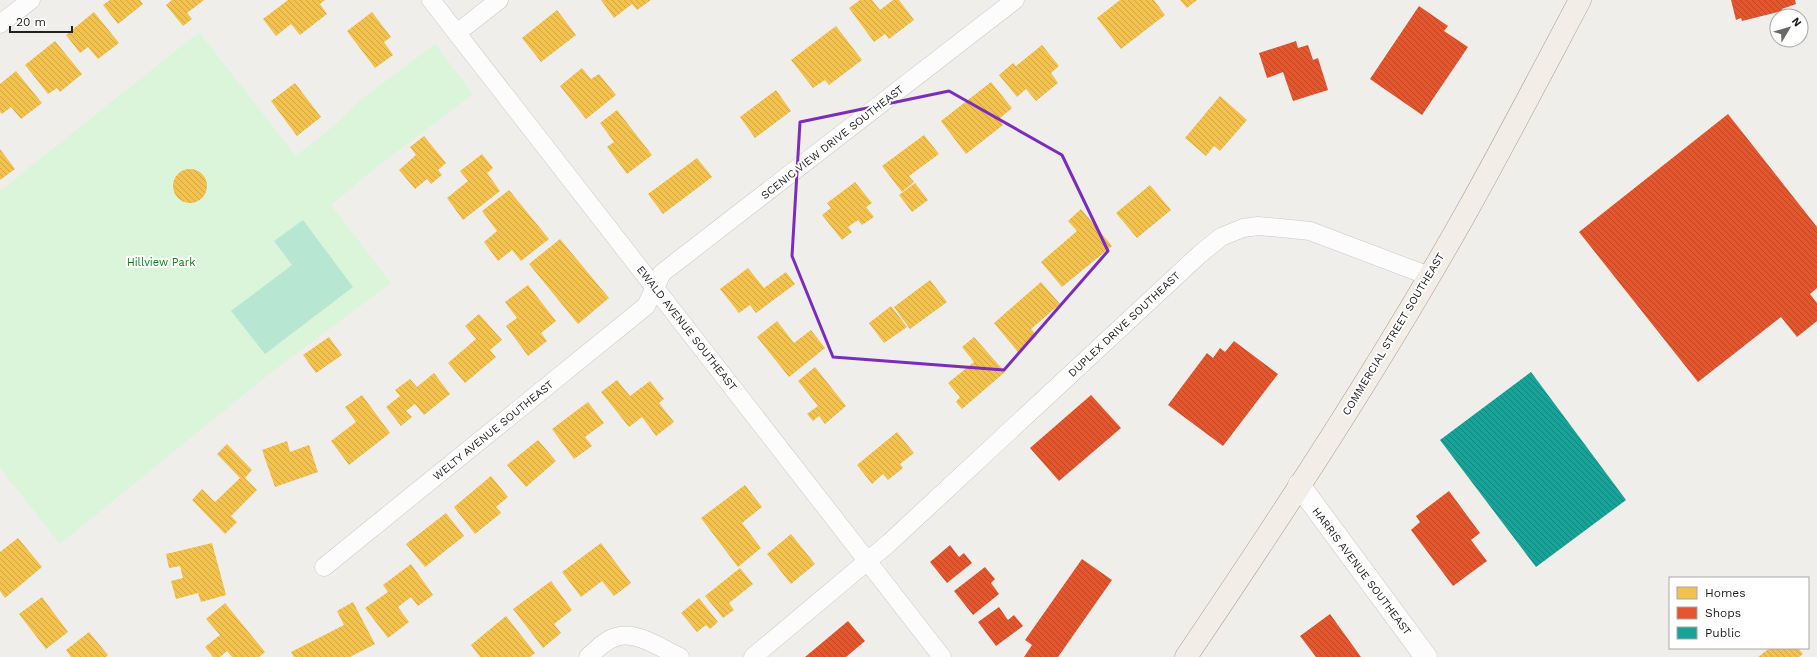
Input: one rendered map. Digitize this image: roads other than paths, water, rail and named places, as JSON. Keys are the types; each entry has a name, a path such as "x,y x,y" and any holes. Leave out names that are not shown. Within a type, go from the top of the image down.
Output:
{"main road":[{"name":"COMMERCIAL STREET SOUTHEAST","path":"1186,657 1299,485 1429,276 1470,205 1579,0"}],"street":[{"path":"0,24 31,0"},
{"name":"EWALD AVENUE SOUTHEAST","path":"431,0 942,657"},
{"path":"457,33 499,0"},
{"name":"SCENIC VIEW DRIVE SOUTHEAST","path":"655,288 662,273 1015,0"},
{"name":"DUPLEX DRIVE SOUTHEAST","path":"753,657 868,561 1199,255 1221,237 1243,228 1258,226 1310,231 1429,276"},
{"name":"WELTY AVENUE SOUTHEAST","path":"324,566 646,306 655,288"},
{"name":"HARRIS AVENUE SOUTHEAST","path":"1299,485 1426,657"},
{"path":"588,657 615,637 627,634 640,638 680,657"}],"park label":[{"name":"Hillview Park","path":"161,262"}]}
